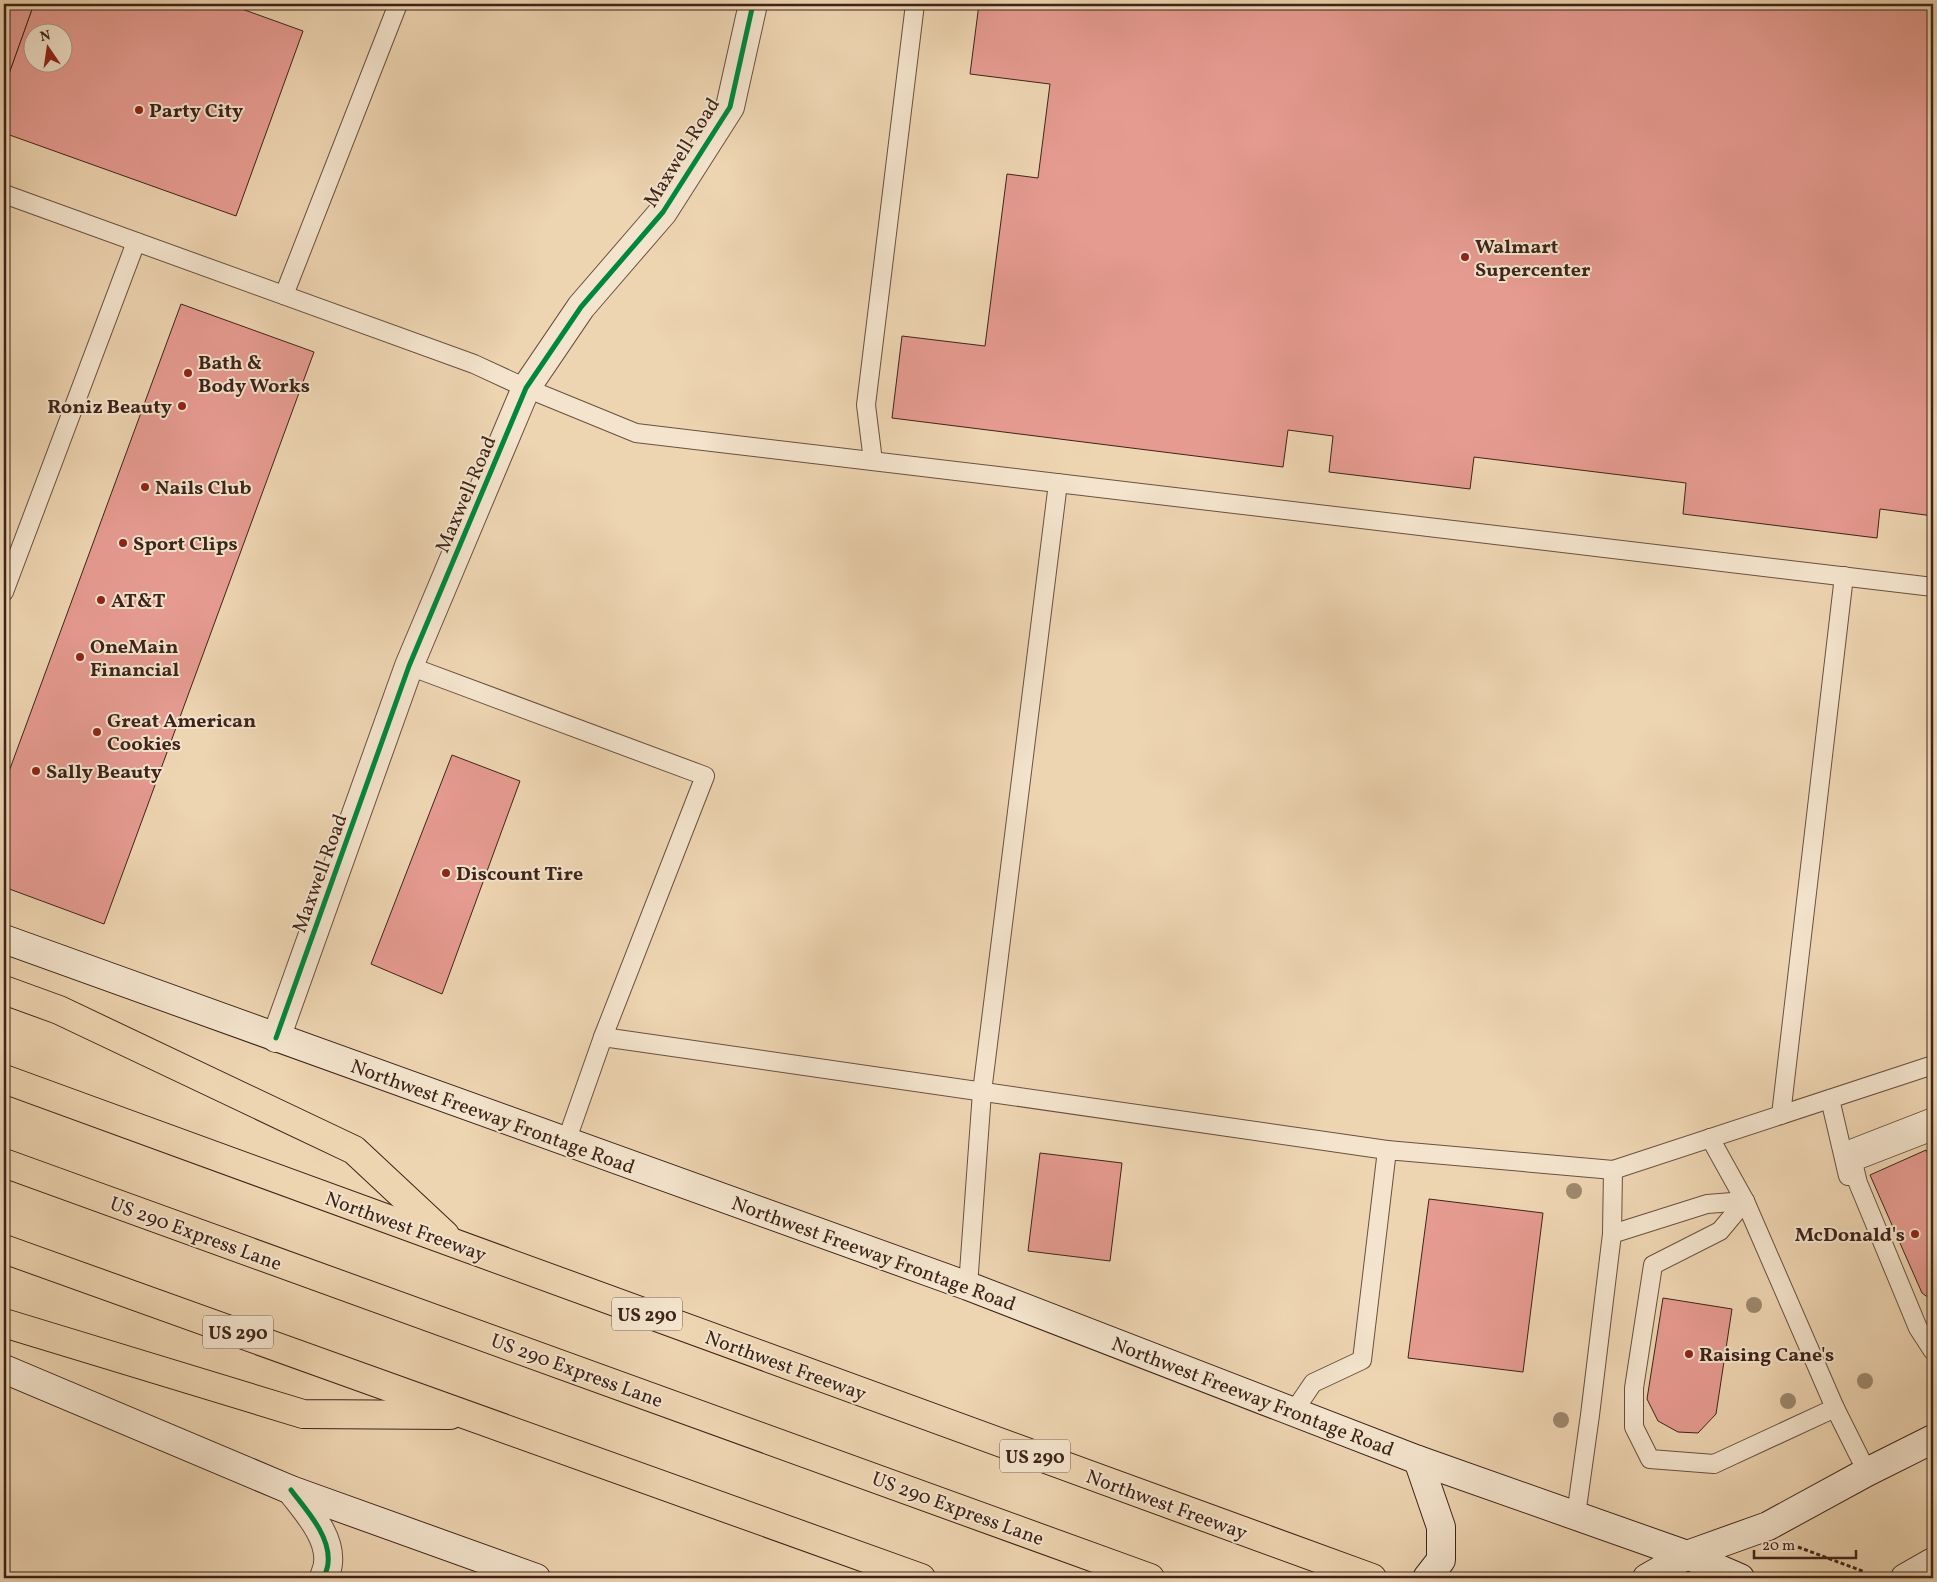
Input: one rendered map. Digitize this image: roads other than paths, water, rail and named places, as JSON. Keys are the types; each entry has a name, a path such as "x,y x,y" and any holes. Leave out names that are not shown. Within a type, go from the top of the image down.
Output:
{"highway":[{"path":"4,990 59,1010 354,1150 453,1243"},
{"name":"Northwest Freeway","path":"4,1079 1372,1578"},
{"name":"US 290 Express Lane","path":"4,1163 1145,1576"},
{"name":"US 290","path":"4,1249 921,1578"},
{"path":"4,1323 303,1414 472,1416"}],"main road":[{"name":"Maxwell Road","path":"276,1038 409,666 526,388 581,307 663,212 730,107 752,4"},
{"name":"Northwest Freeway Frontage Road","path":"4,939 968,1286 1418,1460 1687,1555 1740,1578"},
{"path":"4,1369 291,1490 527,1577"},
{"path":"1647,1578 1687,1555 1768,1526 1867,1472 1933,1439"},
{"path":"1418,1460 1441,1528 1441,1560 1427,1578"},
{"path":"291,1490 317,1524 328,1550 328,1564 324,1578"},
{"path":"1905,1578 1933,1562"}],"lane":[{"path":"284,295 398,4"},
{"path":"874,460 866,405 915,4"},
{"path":"4,194 474,364 526,388 636,433 1933,586"},
{"path":"4,592 136,242"},
{"path":"968,1286 982,1092 1058,483"},
{"path":"1781,1114 1844,576"},
{"path":"409,666 705,776 603,1037 566,1142"},
{"path":"603,1037 1387,1150 1613,1170 1933,1064"},
{"path":"1830,1099 1852,1196 1909,1331 1933,1352"},
{"path":"1843,1152 1933,1117"},
{"path":"1933,1131 1853,1162 1858,1183 1914,1319 1933,1352"},
{"path":"1710,1138 1745,1200 1835,1408 1867,1472"},
{"path":"1294,1411 1313,1383 1362,1360 1387,1150"},
{"path":"1576,1515 1612,1234 1613,1170"},
{"path":"1612,1234 1707,1204 1745,1200"},
{"path":"1745,1200 1720,1231 1654,1265 1634,1388 1634,1427 1650,1459 1714,1464 1835,1408"}],"place":[{"name":"Party City","path":"139,110"},
{"name":"Walmart Supercenter","path":"1465,257"},
{"name":"Bath & Body Works","path":"188,373"},
{"name":"Roniz Beauty","path":"182,406"},
{"name":"Nails Club","path":"145,487"},
{"name":"Sport Clips","path":"123,543"},
{"name":"AT&T","path":"101,600"},
{"name":"OneMain Financial","path":"80,657"},
{"name":"Great American Cookies","path":"97,732"},
{"name":"Sally Beauty","path":"36,771"},
{"name":"Discount Tire","path":"446,873"},
{"name":"McDonald's","path":"1915,1234"},
{"name":"Raising Cane's","path":"1689,1354"}]}
